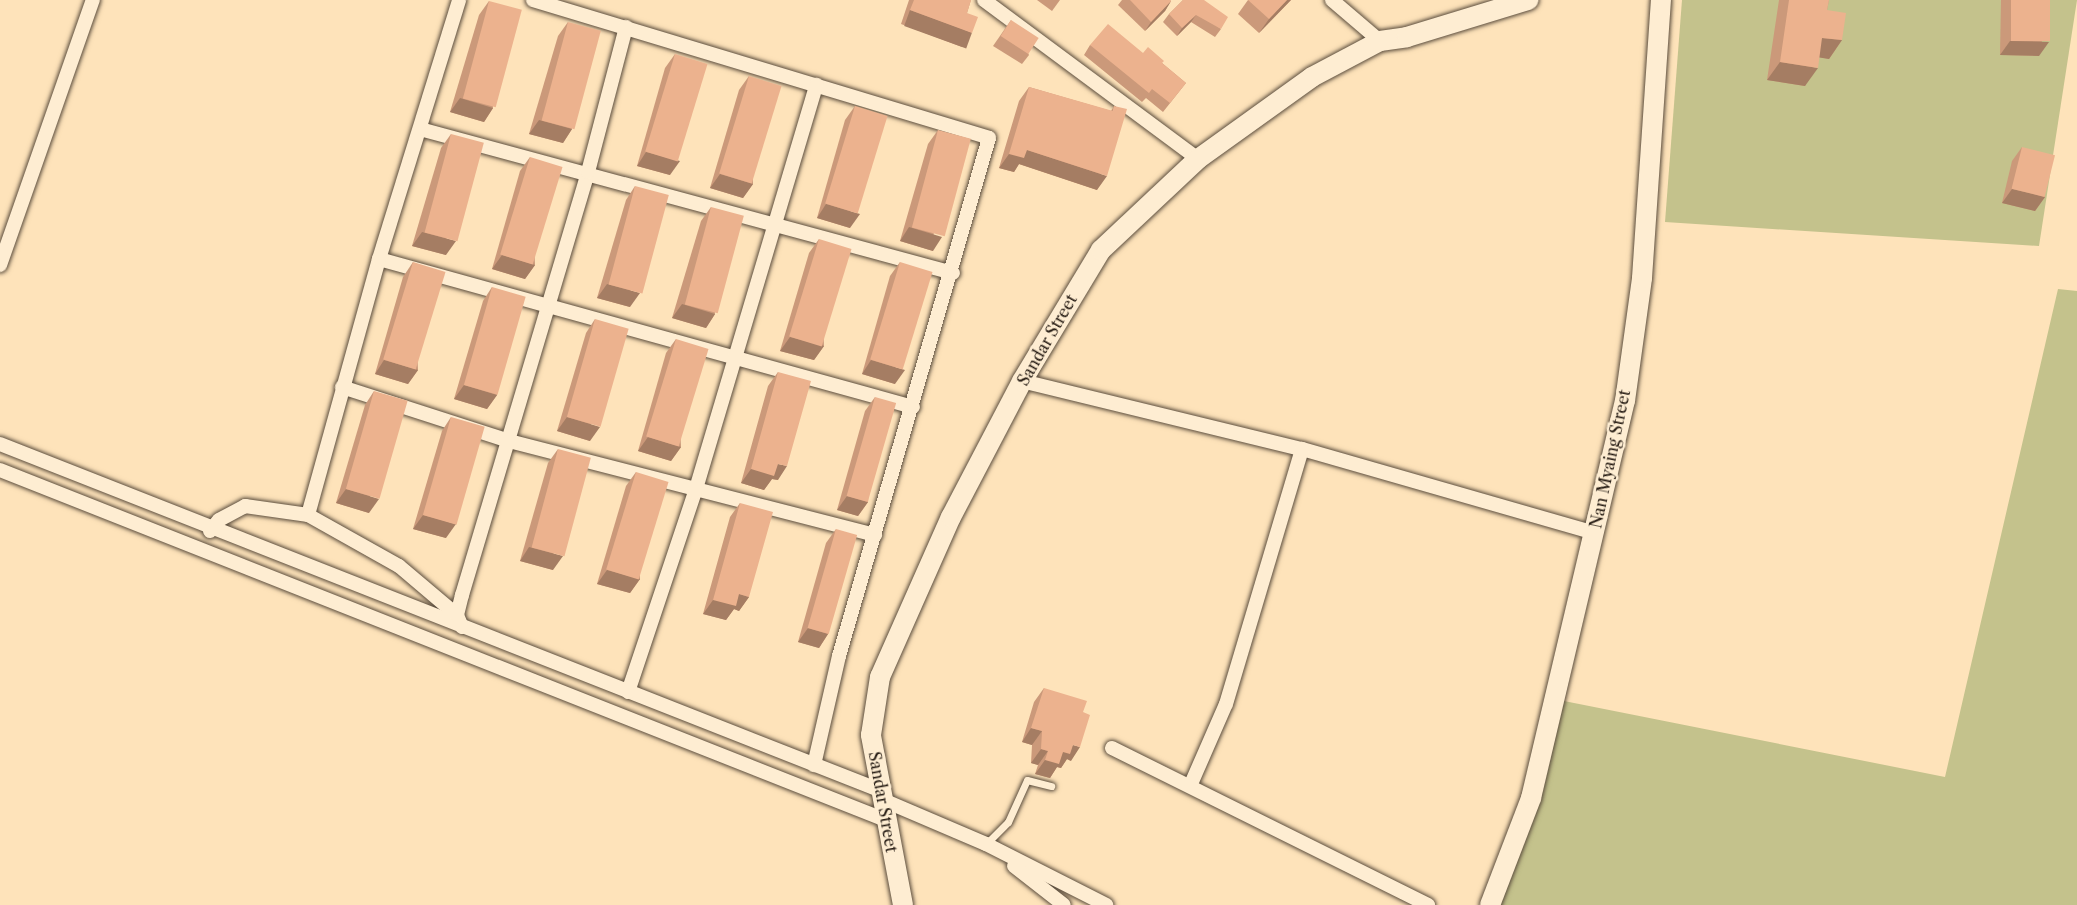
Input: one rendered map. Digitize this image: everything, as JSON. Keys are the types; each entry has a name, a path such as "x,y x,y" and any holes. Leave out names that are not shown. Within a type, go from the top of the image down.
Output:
{"street":[{"path":"0,265 93,0"},
{"path":"308,515 379,259 459,0"},
{"path":"533,0 990,138 953,273 839,656 814,765"},
{"path":"984,0 1198,159"},
{"path":"1332,0 1380,41"},
{"name":"Sandar Street","path":"903,905 871,735 880,677 951,517 1022,381 1101,250 1198,159 1312,77 1380,41 1407,37 1528,0"},
{"name":"Nan Myaing Street","path":"1490,905 1531,798 1625,401 1642,278 1661,0"},
{"path":"460,621 509,441 588,172 626,27"},
{"path":"628,692 695,492 736,357 772,226 816,85"},
{"path":"420,129 588,172 772,226 953,273"},
{"path":"379,259 913,407"},
{"path":"1022,381 1302,449 1594,533"},
{"path":"342,387 509,441 695,492 875,535"},
{"path":"0,444 211,530 460,621 628,692 814,765 986,844 1106,905"},
{"path":"1191,784 1226,704 1302,449"},
{"path":"0,470 888,821"},
{"path":"211,530 219,520 245,506 308,515 399,566 460,621"},
{"path":"1112,748 1191,784 1428,905"},
{"path":"986,844 1064,905"}],"lane":[{"path":"986,844 1008,822 1027,780 1051,786"}],"shaded area":[{"path":"1682,0 2077,0 2039,246 1665,222"},
{"path":"2058,289 2077,291 2077,905 1494,905 1564,701 1945,777"}],"building":[{"path":"914,0 971,0 967,13 978,17 972,33 910,10"},
{"path":"1130,0 1170,0 1171,1 1151,22"},
{"path":"1183,0 1204,0 1228,17 1221,29 1196,15 1182,28 1169,14"},
{"path":"1248,0 1287,0 1269,19"},
{"path":"1789,0 1829,0 1827,10 1846,13 1842,40 1822,38 1818,68 1780,62"},
{"path":"2011,0 2050,0 2050,41 2011,41"},
{"path":"489,1 522,10 496,107 463,99"},
{"path":"1011,20 1039,38 1028,54 1001,36"},
{"path":"568,22 601,31 574,129 542,121"},
{"path":"1108,24 1143,53 1148,47 1164,61 1162,63 1186,83 1170,103 1152,89 1149,93 1090,45"},
{"path":"675,54 708,64 678,161 645,152"},
{"path":"749,76 782,86 752,183 719,174"},
{"path":"1029,87 1113,111 1114,106 1127,109 1107,176 1027,150 1024,158 1009,154"},
{"path":"855,106 888,116 858,213 825,204"},
{"path":"938,130 971,139 945,236 912,228"},
{"path":"451,134 484,143 457,241 425,233"},
{"path":"2022,147 2055,155 2045,197 2012,189"},
{"path":"530,157 563,167 533,264 500,255"},
{"path":"635,186 669,195 642,294 609,285"},
{"path":"711,207 744,216 718,313 685,305"},
{"path":"819,239 852,249 822,346 789,337"},
{"path":"413,262 446,272 416,369 383,360"},
{"path":"900,262 933,272 903,369 870,360"},
{"path":"492,287 526,297 498,395 464,385"},
{"path":"595,319 629,329 601,427 567,417"},
{"path":"676,339 709,349 679,446 646,437"},
{"path":"778,372 811,381 787,466 778,464 774,476 751,469"},
{"path":"374,391 408,401 380,499 346,489"},
{"path":"875,397 896,403 868,502 847,496"},
{"path":"451,417 485,427 457,525 423,515"},
{"path":"558,449 591,458 564,556 532,548"},
{"path":"636,472 669,482 639,579 606,570"},
{"path":"740,503 773,512 749,597 739,594 736,606 713,600"},
{"path":"836,529 857,535 829,634 808,628"},
{"path":"1044,688 1087,701 1083,712 1090,715 1080,747 1073,745 1070,754 1063,752 1059,764 1045,760 1048,751 1041,749 1042,731 1031,728"}]}
